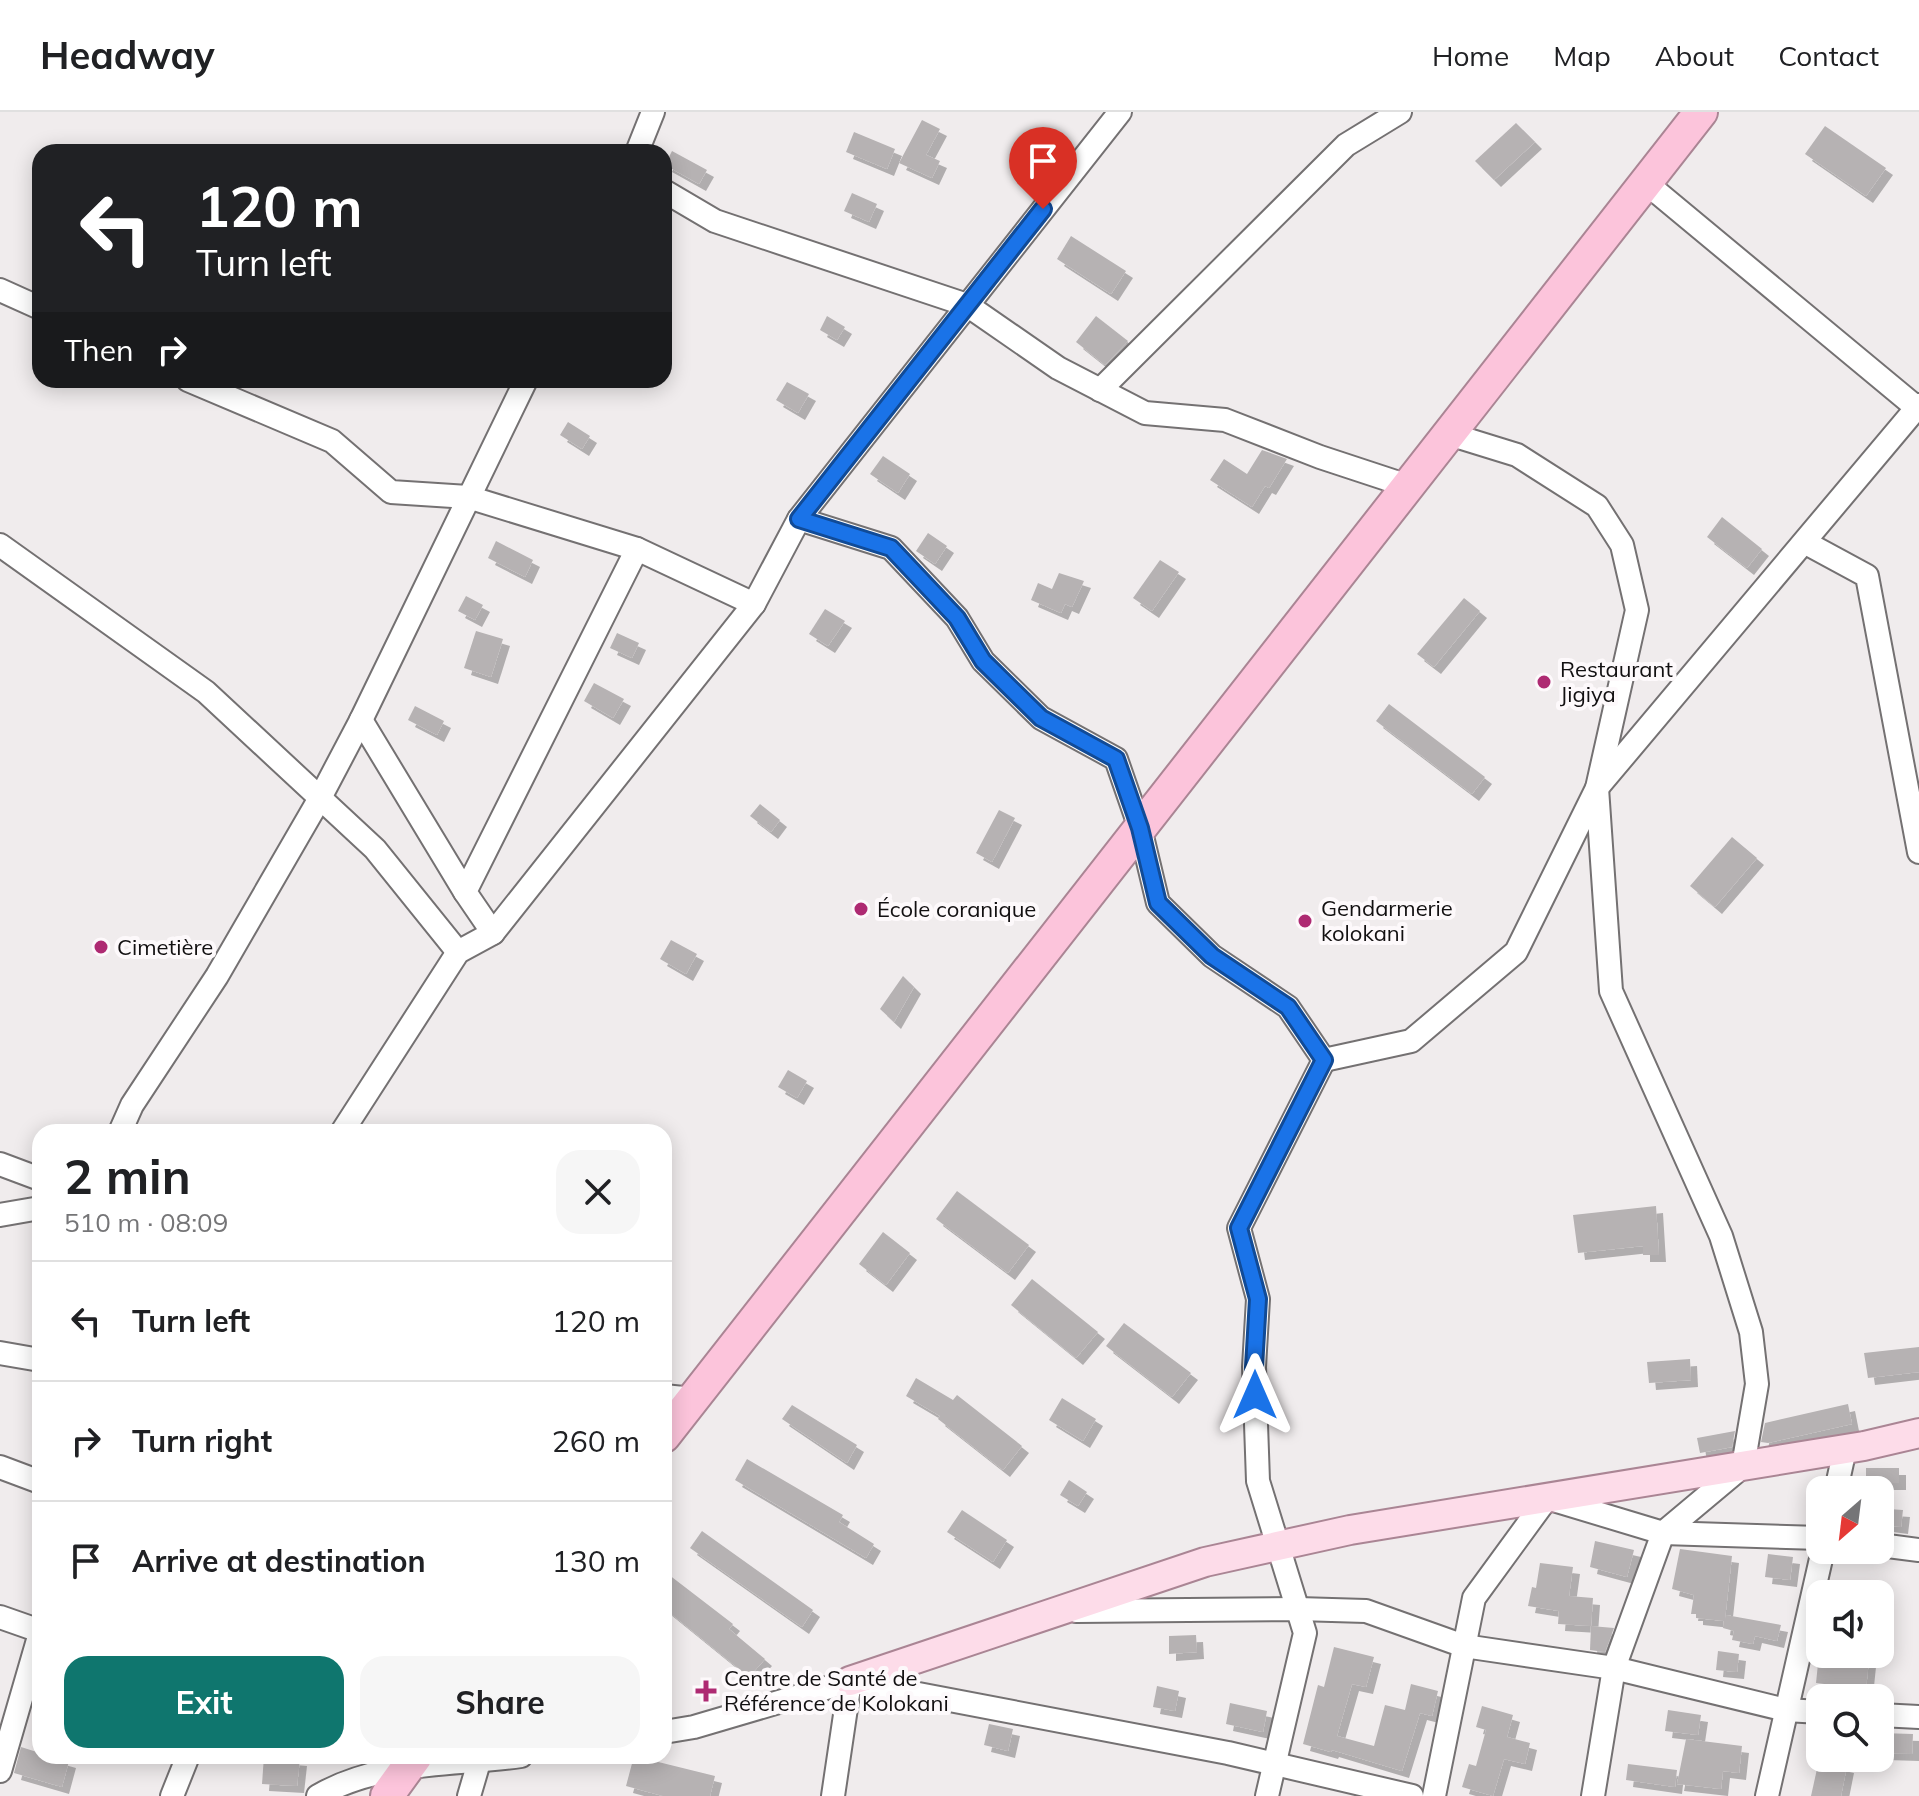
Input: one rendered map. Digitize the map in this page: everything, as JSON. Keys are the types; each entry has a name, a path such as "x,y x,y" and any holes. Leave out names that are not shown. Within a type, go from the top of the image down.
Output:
{"highway":[{"path":"678,1398 1140,828 1701,112"},
{"path":"387,1796 410,1764"}],"main road":[{"path":"850,1681 1205,1562 1350,1530 1845,1449 1919,1433"}],"street":[{"path":"640,144 653,112"},
{"path":"347,1124 458,952 493,933 754,604 799,519 1120,112"},
{"path":"1100,390 1346,145 1400,112"},
{"path":"1593,1796 1614,1668 1663,1533 1743,1466 1757,1384 1751,1332 1721,1236 1611,991 1597,788 1918,406 1646,183"},
{"path":"672,196 715,221 967,305 1058,368 1145,413 1225,420 1320,457 1408,486"},
{"path":"0,290 32,304"},
{"path":"207,388 332,441 391,492 468,497 637,549 754,604"},
{"path":"124,1124 132,1105 217,976 320,798 522,388"},
{"path":"1324,1060 1411,1041 1516,952 1597,788 1637,610 1622,545 1597,506 1517,455 1449,434"},
{"path":"799,519 891,548 957,618 983,661 1041,718 1116,759 1140,828 1158,903 1212,956 1288,1007 1324,1060"},
{"path":"1806,543 1867,576 1919,852"},
{"path":"0,545 206,692 375,849 458,952"},
{"path":"465,892 637,549"},
{"path":"361,720 493,933"},
{"path":"1267,1796 1305,1633 1258,1481 1254,1367 1258,1299 1239,1228 1324,1060"},
{"path":"0,1164 32,1176"},
{"path":"0,1215 32,1209"},
{"path":"0,1353 32,1359"},
{"path":"1839,1476 1845,1449"},
{"path":"0,1467 32,1479"},
{"path":"1434,1796 1474,1598 1547,1498 1663,1533 1806,1538"},
{"path":"1894,1547 1919,1550"},
{"path":"1767,1796 1820,1564"},
{"path":"1055,1611 1366,1611 1464,1646 1614,1668 1786,1710 1806,1711"},
{"path":"0,1617 32,1629"},
{"path":"0,1771 32,1660"},
{"path":"833,1796 850,1681"},
{"path":"672,1731 850,1681 1274,1763 1412,1796"},
{"path":"1894,1716 1919,1717"},
{"path":"172,1796 185,1764"},
{"path":"318,1796 343,1782 364,1764"},
{"path":"343,1782 402,1764"},
{"path":"469,1796 478,1764"}],"building":[{"path":"922,120 940,129 926,155 940,161 932,178 899,163"},
{"path":"1516,123 1535,142 1494,180 1475,161"},
{"path":"1825,126 1886,168 1866,196 1805,154"},
{"path":"854,132 895,149 887,169 846,152"},
{"path":"672,151 707,170 699,184 672,169"},
{"path":"852,193 877,204 869,222 844,211"},
{"path":"1071,236 1126,271 1111,294 1057,259"},
{"path":"827,316 845,327 837,340 820,330"},
{"path":"1096,316 1128,341 1105,365 1076,342"},
{"path":"787,382 809,394 798,413 776,400"},
{"path":"568,422 590,436 582,449 560,435"},
{"path":"1262,450 1287,459 1269,488 1265,486 1252,507 1210,480 1224,459 1247,474"},
{"path":"883,456 910,474 898,493 870,474"},
{"path":"1722,517 1762,549 1747,568 1707,537"},
{"path":"928,533 947,546 935,564 916,551"},
{"path":"496,541 533,560 525,577 488,558"},
{"path":"1160,560 1179,572 1152,611 1133,598"},
{"path":"1059,573 1084,581 1072,607 1065,604 1061,613 1031,600 1038,583 1052,589"},
{"path":"466,596 483,605 475,620 458,611"},
{"path":"1464,598 1480,611 1434,667 1417,654"},
{"path":"825,609 845,621 828,646 809,634"},
{"path":"476,631 503,639 491,677 464,668"},
{"path":"617,633 639,643 632,658 610,648"},
{"path":"594,683 624,699 613,718 584,701"},
{"path":"1389,704 1485,777 1472,794 1376,721"},
{"path":"415,706 444,721 437,735 408,720"},
{"path":"760,804 780,820 771,832 750,816"},
{"path":"999,810 1015,818 992,862 976,853"},
{"path":"1732,837 1757,858 1715,907 1690,886"},
{"path":"671,940 697,954 686,974 660,959"},
{"path":"903,976 914,987 894,1022 880,1009"},
{"path":"788,1070 807,1081 797,1098 778,1087"},
{"path":"957,1191 1029,1245 1008,1273 936,1219"},
{"path":"1656,1206 1659,1255 1643,1255 1643,1246 1578,1253 1573,1215"},
{"path":"883,1232 910,1253 886,1285 859,1264"},
{"path":"1032,1279 1098,1332 1076,1358 1011,1305"},
{"path":"1124,1323 1191,1373 1172,1397 1106,1346"},
{"path":"1919,1347 1919,1372 1868,1378 1864,1353"},
{"path":"1690,1359 1691,1380 1649,1383 1647,1362"},
{"path":"916,1378 953,1400 957,1395 1022,1446 1003,1470 938,1419 940,1416 906,1396"},
{"path":"1062,1398 1096,1419 1083,1441 1049,1420"},
{"path":"1848,1404 1852,1424 1761,1442 1765,1423"},
{"path":"792,1405 857,1445 847,1463 782,1419"},
{"path":"1735,1431 1732,1447 1700,1453 1697,1438"},
{"path":"747,1459 843,1515 839,1522 874,1544 866,1558 735,1480"},
{"path":"1866,1468 1899,1468 1899,1483 1894,1483 1894,1476 1866,1476"},
{"path":"1069,1480 1087,1492 1078,1506 1060,1495"},
{"path":"1894,1509 1903,1510 1901,1527 1894,1526"},
{"path":"962,1510 1007,1540 993,1562 947,1532"},
{"path":"702,1531 813,1610 802,1627 690,1548"},
{"path":"1595,1541 1634,1550 1627,1577 1590,1567"},
{"path":"1680,1549 1732,1556 1725,1619 1726,1615 1781,1625 1777,1641 1755,1636 1753,1644 1732,1640 1734,1631 1723,1628 1724,1621 1696,1618 1696,1614 1691,1614 1694,1595 1672,1589"},
{"path":"1768,1554 1793,1557 1790,1580 1765,1577"},
{"path":"1540,1563 1573,1567 1569,1596 1593,1598 1591,1626 1558,1624 1559,1611 1528,1606 1532,1587 1536,1588"},
{"path":"672,1577 733,1624 729,1629 765,1659 749,1677 672,1614"},
{"path":"1591,1626 1614,1628 1605,1652 1590,1650"},
{"path":"1196,1635 1197,1652 1169,1654 1169,1636"},
{"path":"1334,1647 1374,1657 1366,1687 1352,1684 1337,1736 1374,1746 1385,1705 1405,1710 1411,1684 1438,1691 1432,1716 1420,1713 1402,1771 1303,1744 1318,1685 1324,1687"},
{"path":"1718,1651 1739,1654 1737,1672 1716,1670"},
{"path":"1818,1668 1868,1668 1867,1684 1816,1683"},
{"path":"1157,1686 1179,1691 1175,1711 1153,1707"},
{"path":"1230,1703 1267,1711 1263,1732 1226,1724"},
{"path":"1482,1706 1513,1715 1507,1737 1530,1743 1525,1764 1504,1759 1493,1796 1462,1787 1469,1764 1476,1766 1486,1730 1476,1727"},
{"path":"1668,1710 1701,1715 1698,1735 1665,1731"},
{"path":"989,1724 1013,1729 1008,1751 984,1745"},
{"path":"1894,1733 1913,1734 1912,1754 1894,1753"},
{"path":"1686,1739 1742,1746 1739,1773 1723,1771 1721,1789 1677,1784"},
{"path":"21,1747 32,1750 32,1764 68,1764 62,1787 14,1773"},
{"path":"263,1764 299,1764 297,1786 262,1784"},
{"path":"632,1764 666,1764 715,1776 710,1796 663,1796 626,1786"},
{"path":"1628,1764 1677,1770 1675,1787 1626,1780"},
{"path":"1816,1772 1846,1772 1841,1796 1811,1796"}],"place":[{"name":"Restaurant Jigiya","path":"1544,682"},
{"name":"École coranique","path":"861,909"},
{"name":"Gendarmerie kolokani","path":"1305,921"},
{"name":"Cimetière","path":"101,947"},
{"name":"Centre de Santé de Référence de Kolokani","path":"706,1691"}],"route":[{"path":"1043,209 799,519 891,548 957,618 983,661 1041,718 1116,759 1140,828 1158,903 1212,956 1288,1007 1324,1060 1239,1228 1258,1299 1255,1395"}]}
